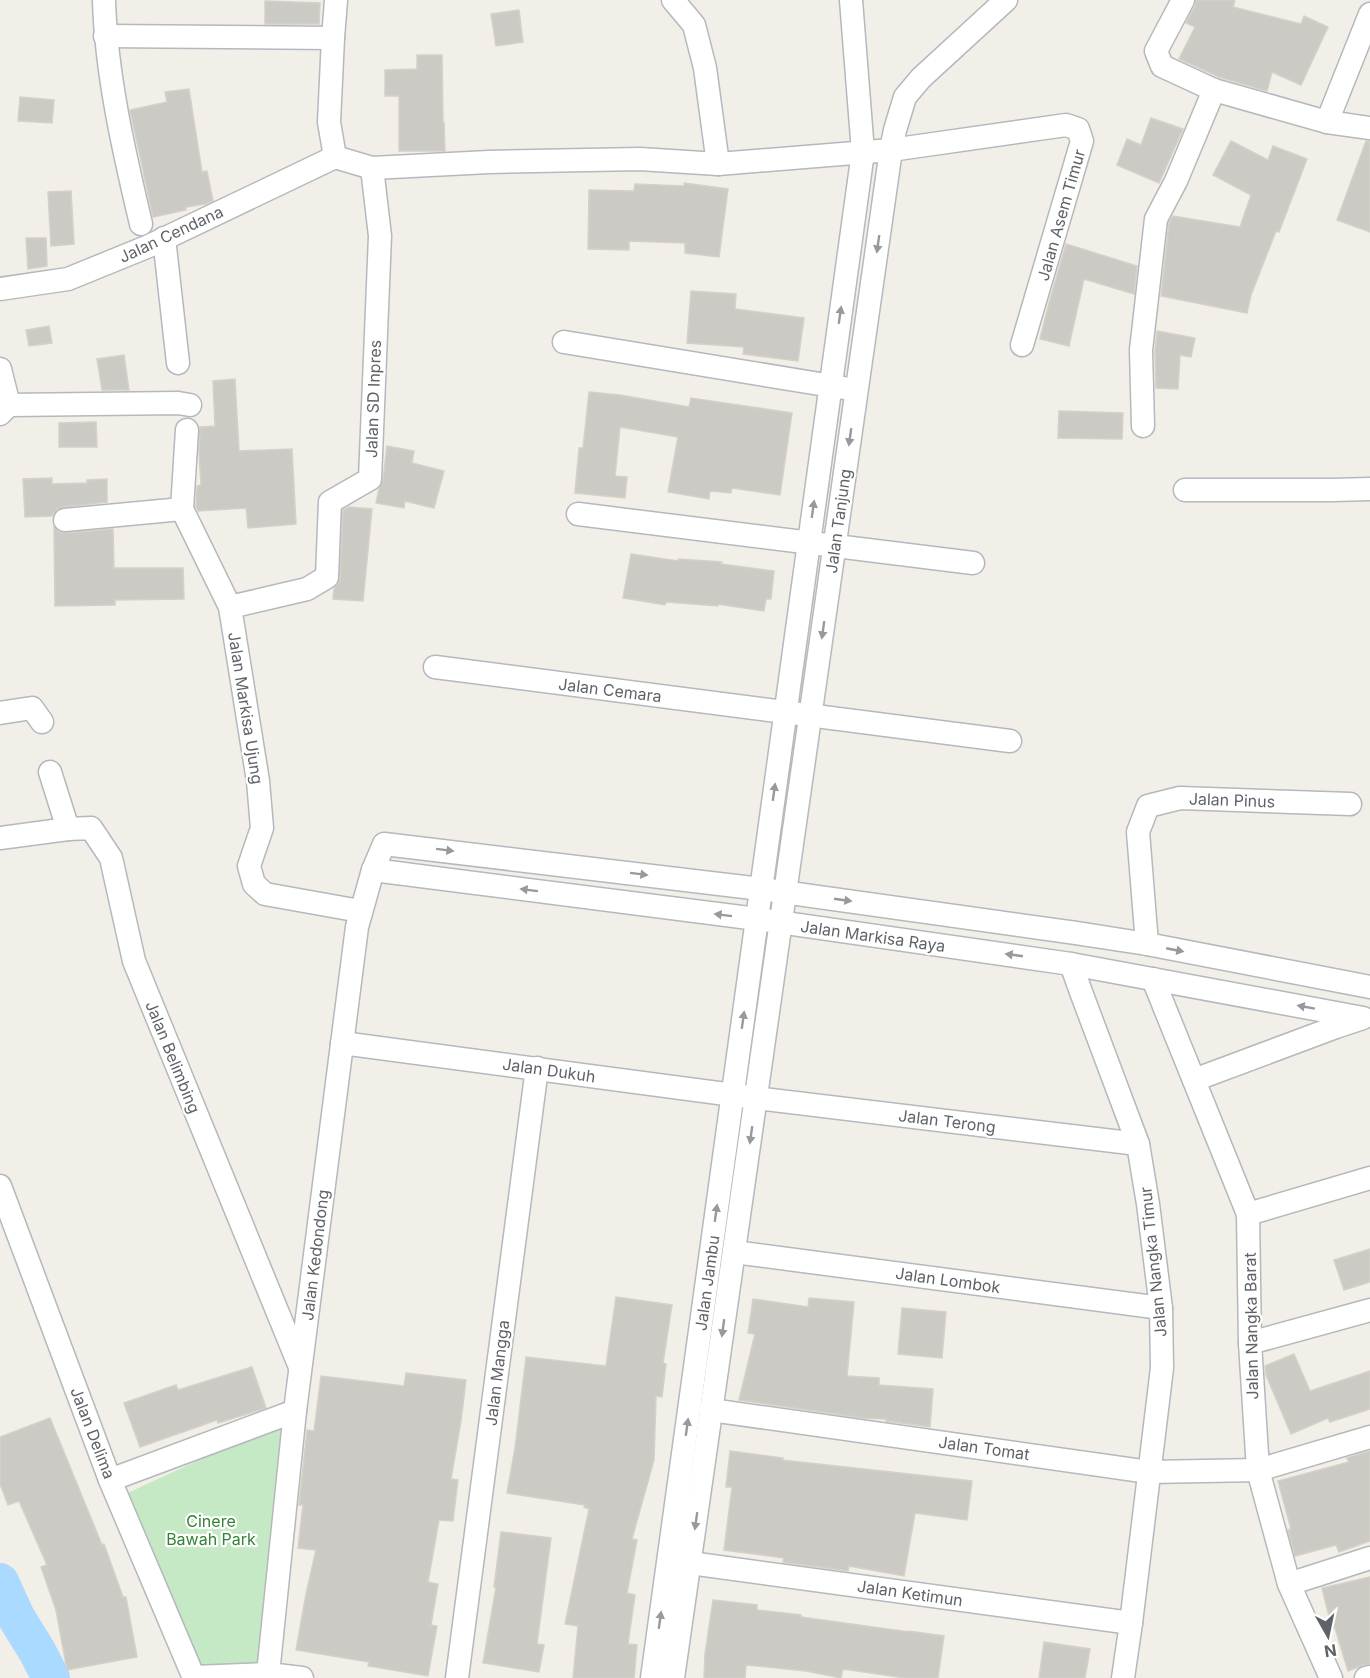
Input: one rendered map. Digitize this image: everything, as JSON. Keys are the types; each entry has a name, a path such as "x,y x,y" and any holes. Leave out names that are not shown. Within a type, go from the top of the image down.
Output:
{"street":[{"path":"104,0 105,36 126,161 141,224"},
{"path":"336,0 328,122 335,157 372,168 489,162 640,159 718,164 891,150"},
{"path":"673,0 694,25 705,68 718,164"},
{"name":"Jalan Tanjung","path":"761,889 862,152 851,0"},
{"name":"Jalan Tanjung","path":"785,892 895,130 905,97 921,78 1006,0"},
{"path":"1183,0 1156,51 1162,66 1214,90 1327,122 1370,128"},
{"path":"1327,122 1370,14"},
{"path":"105,36 333,38"},
{"path":"1143,426 1140,350 1156,219 1176,182 1214,90"},
{"name":"Jalan Asem Timur","path":"891,150 1066,125 1078,129 1082,141 1022,345"},
{"name":"Jalan Cendana","path":"0,290 68,279 164,238 335,157"},
{"name":"Jalan SD Inpres","path":"230,607 307,589 327,577 330,502 370,479 380,236 372,168"},
{"path":"164,238 178,363"},
{"path":"564,342 857,391"},
{"path":"0,369 4,410 178,403 190,405"},
{"name":"Jalan Markisa Ujung","path":"187,430 182,509 230,607 258,781 262,828 249,866 254,884 265,894 360,912"},
{"path":"1185,490 1370,489"},
{"path":"65,520 182,509"},
{"path":"578,514 973,563"},
{"name":"Jalan Cemara","path":"435,667 785,712"},
{"path":"0,713 32,708 42,722"},
{"path":"785,712 1010,741"},
{"path":"50,772 68,829"},
{"name":"Jalan Pinus","path":"1147,944 1138,832 1148,806 1180,798 1350,804"},
{"name":"Jalan Belimbing","path":"0,838 91,828 111,858 134,961 301,1368"},
{"name":"Jalan Kedondong","path":"268,1674 295,1411 360,912 381,847 387,843"},
{"name":"Jalan Markisa Raya","path":"387,843 785,892 1076,933 1147,944 1370,987"},
{"name":"Jalan Markisa Raya","path":"373,870 781,922 1071,964 1367,1017"},
{"name":"Jalan Jambu","path":"652,1678 761,889"},
{"name":"Jalan Jambu","path":"673,1678 785,892"},
{"name":"Jalan Nangka Timur","path":"1071,964 1138,1144 1161,1308 1162,1368 1123,1678"},
{"name":"Jalan Nangka Barat","path":"1153,979 1248,1214 1250,1343 1258,1470 1289,1584 1331,1678"},
{"path":"1194,1080 1367,1017"},
{"name":"Jalan Dukuh","path":"342,1043 756,1098"},
{"name":"Jalan Mangga","path":"457,1678 537,1068"},
{"name":"Jalan Terong","path":"756,1098 1138,1144"},
{"path":"1248,1214 1370,1178"},
{"name":"Jalan Delima","path":"0,1185 110,1480 194,1678"},
{"name":"Jalan Lombok","path":"734,1252 1161,1308"},
{"path":"1250,1343 1370,1310"},
{"name":"Jalan Tomat","path":"711,1410 1149,1472 1258,1470 1370,1437"},
{"path":"110,1480 295,1411"},
{"path":"1289,1584 1370,1558"},
{"name":"Jalan Ketimun","path":"690,1563 1131,1623"},
{"path":"194,1678 268,1674 302,1678"},
{"path":"1366,1678 1370,1677"}],"green space":[{"name":"Cinere Bawah Park","path":"290,1418 266,1669 194,1677 121,1496"}],"building":[{"path":"1196,0 1235,0 1233,7 1301,24 1304,16 1328,27 1301,85 1272,72 1267,91 1219,77 1179,59 1195,27 1186,23"},
{"path":"265,1 320,3 319,24 265,24"},
{"path":"519,10 523,42 496,46 491,14"},
{"path":"417,55 442,55 445,151 399,151 399,96 385,96 385,70 417,69"},
{"path":"189,89 202,172 207,171 213,201 153,217 130,110 167,102 165,92"},
{"path":"20,97 54,100 52,123 18,121"},
{"path":"1151,118 1183,129 1159,183 1117,165 1127,139 1141,145"},
{"path":"1231,141 1268,160 1273,146 1307,159 1279,232 1276,231 1251,295 1247,313 1161,296 1169,223 1173,216 1240,227 1251,195 1213,175"},
{"path":"1366,141 1370,141 1370,232 1337,220"},
{"path":"684,183 728,189 719,257 685,253 685,243 629,241 629,250 588,249 589,190 634,191 635,184 684,186"},
{"path":"71,191 74,244 51,246 48,192"},
{"path":"26,238 46,238 47,266 28,269"},
{"path":"1066,244 1137,266 1134,294 1084,279 1069,346 1040,339"},
{"path":"691,291 736,294 735,309 804,318 798,361 743,354 744,347 687,343"},
{"path":"49,326 52,343 29,346 26,330"},
{"path":"1157,331 1195,338 1191,357 1180,355 1178,389 1156,388"},
{"path":"124,355 129,390 102,390 97,359"},
{"path":"235,379 239,451 292,449 296,524 248,528 246,508 198,511 197,486 201,485 200,427 215,426 213,381"},
{"path":"589,392 689,407 691,398 792,413 780,495 732,488 731,493 710,491 709,499 668,492 678,437 620,427 615,476 627,477 625,498 575,493 579,448 583,448"},
{"path":"1059,411 1123,413 1122,439 1058,438"},
{"path":"96,422 97,447 59,447 59,423"},
{"path":"387,446 414,451 412,463 444,471 434,508 405,501 404,508 376,503 383,480"},
{"path":"52,478 52,484 87,483 87,480 107,479 107,502 63,507 57,509 52,516 25,517 23,479"},
{"path":"349,507 372,509 363,601 333,599 334,589 340,578 343,510"},
{"path":"54,527 59,532 66,533 113,529 114,568 183,568 184,599 115,600 115,605 55,606"},
{"path":"631,554 678,561 678,559 722,562 721,564 774,571 771,599 766,599 764,611 718,604 718,606 666,602 665,605 623,598"},
{"path":"1370,1249 1370,1282 1344,1290 1334,1260"},
{"path":"616,1297 672,1305 663,1363 666,1364 662,1397 656,1396 654,1460 632,1539 637,1540 627,1593 635,1595 628,1644 637,1645 634,1678 573,1678 578,1626 565,1624 589,1509 584,1507 585,1505 507,1493 526,1357 606,1366"},
{"path":"809,1298 854,1302 847,1376 879,1378 879,1385 933,1389 930,1427 739,1400 755,1334 748,1333 753,1299 808,1307"},
{"path":"902,1308 946,1312 942,1358 898,1354"},
{"path":"1294,1354 1310,1391 1370,1371 1370,1409 1330,1422 1328,1418 1291,1434 1266,1375 1265,1366"},
{"path":"252,1367 266,1408 218,1423 217,1420 140,1447 124,1403 176,1385 178,1390"},
{"path":"406,1373 466,1380 451,1479 458,1480 453,1521 439,1520 428,1582 438,1584 431,1625 437,1626 428,1676 368,1666 369,1662 296,1650 316,1550 298,1548 303,1505 299,1505 307,1430 314,1431 321,1376 404,1386"},
{"path":"50,1418 102,1545 104,1544 123,1597 126,1597 137,1657 67,1670 56,1610 41,1567 47,1565 19,1501 8,1505 0,1484 0,1437"},
{"path":"730,1451 783,1458 782,1460 972,1481 967,1520 915,1513 904,1576 849,1566 848,1571 783,1562 784,1558 724,1550 732,1487 726,1487"},
{"path":"1370,1451 1370,1541 1339,1552 1336,1545 1295,1556 1288,1530 1291,1529 1278,1481 1349,1462 1347,1458"},
{"path":"501,1532 551,1538 537,1644 544,1645 539,1672 483,1663 496,1587 494,1587"},
{"path":"1370,1577 1370,1664 1348,1671 1335,1628 1332,1629 1322,1588"},
{"path":"713,1600 757,1605 757,1610 801,1615 801,1617 944,1636 938,1678 905,1678 843,1669 841,1678 806,1671 746,1665 745,1678 704,1678"},
{"path":"1044,1642 1090,1649 1085,1678 1039,1678"}],"waterway":[{"path":"0,1582 16,1617 51,1678"}]}
